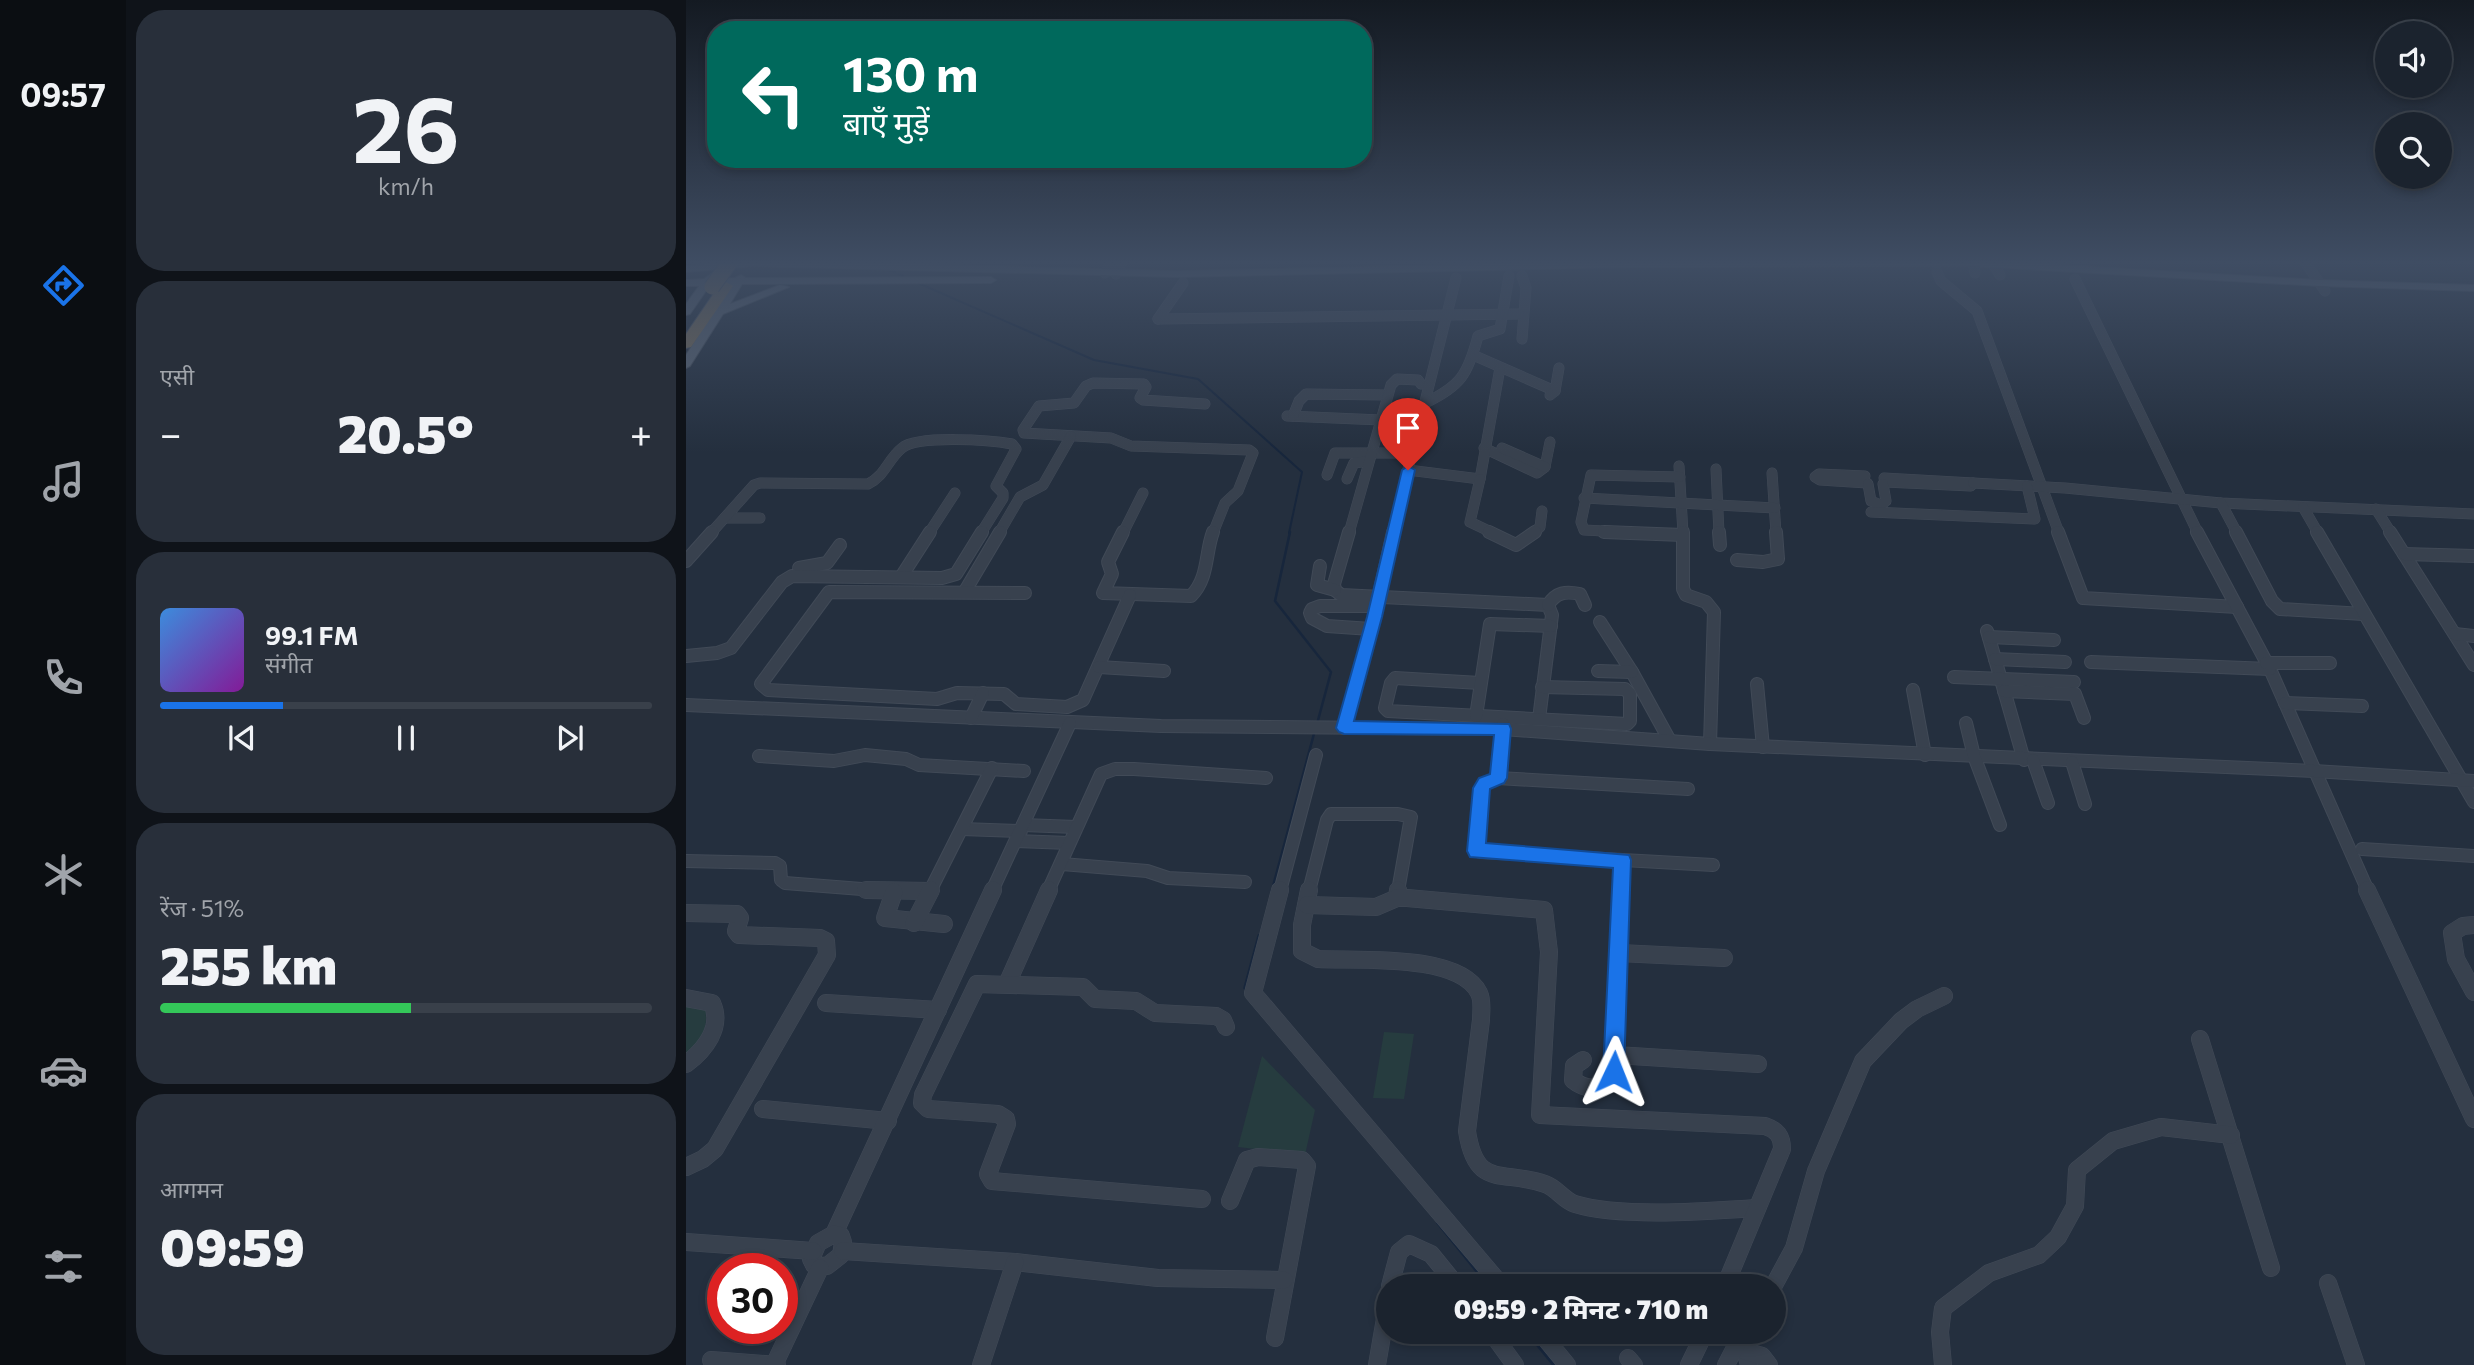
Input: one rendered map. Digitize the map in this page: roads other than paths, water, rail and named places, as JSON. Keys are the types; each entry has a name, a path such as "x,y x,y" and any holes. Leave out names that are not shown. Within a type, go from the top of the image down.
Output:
{"highway":[{"path":"689,345 699,326"}],"main road":[{"path":"686,364 689,345 706,326"}],"street":[{"path":"1344,728 1378,602 1445,326"},
{"path":"1425,403 1458,384 1471,368 1478,336 1498,331 1500,326"},
{"path":"1522,340 1523,326"},
{"path":"1982,326 2082,598 2237,607"},
{"path":"2097,326 2180,500 2268,666 2474,1119"},
{"path":"1474,355 1544,395 1555,391 1559,368"},
{"path":"1499,371 1491,447 1470,522 1512,545 1520,545 1540,527 1542,511"},
{"path":"1335,590 1334,584 1387,395 1395,380 1416,380 1421,384"},
{"path":"1143,493 1108,562 1112,574 1103,593 1185,597 1194,593 1209,558 1208,545 1225,503 1238,491 1254,453 1249,450 1131,446 1111,438 1029,435 1023,430 1040,404 1074,403 1086,386 1093,383 1144,384 1146,387 1140,398 1143,400 1205,404"},
{"path":"1381,419 1290,416 1307,394 1387,395"},
{"path":"965,591 1020,497 1043,485 1071,436"},
{"path":"1337,441 1341,447 1371,453"},
{"path":"686,561 754,485 861,485 874,482 902,447 911,442 1007,443 1015,446 1016,449 996,486 1003,498 960,569 942,578 792,576"},
{"path":"1491,447 1537,472 1545,467 1550,442"},
{"path":"1327,475 1335,453 1413,453"},
{"path":"1347,479 1354,463 1371,453"},
{"path":"1716,469 1720,545"},
{"path":"1408,470 1480,479"},
{"path":"1683,535 1584,530 1581,522 1584,498 1591,475 1679,472 1682,504 1683,535 1683,589 1686,594 1706,599 1714,612 1710,744"},
{"path":"1737,560 1763,562 1778,559 1772,473"},
{"path":"1884,481 1886,501 1881,506 1871,501 1867,481 1873,473 1884,481 2027,486 2221,503 2474,514"},
{"path":"1871,512 2032,519 2036,517 2027,486"},
{"path":"901,577 955,493"},
{"path":"1584,498 1775,508"},
{"path":"2221,503 2272,601 2280,609 2363,614"},
{"path":"2303,507 2363,614 2467,780 2474,802"},
{"path":"2376,509 2474,665"},
{"path":"725,518 760,518"},
{"path":"686,656 717,653 731,648 782,582 801,568 827,563 840,545"},
{"path":"2404,554 2474,556"},
{"path":"1320,566 1317,585 1335,590 1341,595 1378,602"},
{"path":"1025,593 829,592 761,684 768,690 937,699 957,693 983,693 1007,695 1016,704 1073,706 1083,699 1130,596"},
{"path":"1548,605 1554,595 1562,592 1580,594 1585,605"},
{"path":"1371,629 1327,626 1311,617 1310,613 1312,608 1320,606 1378,602 1548,605"},
{"path":"1539,719 1552,615 1548,605"},
{"path":"1600,622 1632,672 1670,741"},
{"path":"1476,716 1490,624 1551,626"},
{"path":"2048,803 2029,760 1988,634 2054,640"},
{"path":"2455,635 2474,636"},
{"path":"1995,659 2065,662"},
{"path":"2091,662 2268,666 2330,663"},
{"path":"1098,667 1164,671"},
{"path":"1598,671 1632,672"},
{"path":"1954,677 2075,694 2084,718"},
{"path":"1480,683 1395,678 1391,683 1385,708 1388,711 1476,716 1503,723 1710,744 2467,780"},
{"path":"2003,685 2074,682"},
{"path":"1757,684 1763,747"},
{"path":"686,705 1070,723 1328,729 1503,723 1539,719 1626,724 1630,721 1630,694 1625,689 1542,687"},
{"path":"1913,690 1925,755"},
{"path":"971,718 983,693"},
{"path":"2285,703 2362,706"},
{"path":"834,1234 1070,723"},
{"path":"1498,778 1503,723"},
{"path":"1966,723 1974,756 2000,825"},
{"path":"759,756 834,761 865,755 906,759 919,765 1024,771"},
{"path":"1316,755 1253,993 1492,1274"},
{"path":"2072,762 2085,804"},
{"path":"914,923 992,768"},
{"path":"1007,984 1101,774 1107,771 1149,769 1266,778"},
{"path":"1688,789 1498,778 1485,783 1482,788 1476,851 1713,865"},
{"path":"1397,898 1411,817 1338,812 1331,814 1327,820 1307,905 1300,944 1302,951 1318,959 1436,964 1452,968 1473,985 1482,1006 1467,1131 1468,1152 1485,1171 1500,1178 1543,1183 1555,1188 1566,1200 1595,1208 1686,1213 1758,1208"},
{"path":"962,829 1020,832 1076,827"},
{"path":"1020,832 1069,843"},
{"path":"2362,849 2474,856"},
{"path":"1583,1060 1574,1066 1573,1080 1584,1088 1600,1088 1610,1079 1616,1055 1622,860"},
{"path":"686,861 775,863 779,866 781,880 785,883 894,892 930,891"},
{"path":"1062,864 1147,871 1168,878 1245,882"},
{"path":"894,892 884,918 944,924"},
{"path":"1307,905 1376,907 1397,898 1544,910 1547,916 1546,937 1549,951 1540,1115 1772,1128 1781,1135 1782,1149 1730,1274"},
{"path":"686,913 737,914 740,918 736,931 739,935 820,938 826,941 828,946 827,956 715,1149 703,1159 686,1167"},
{"path":"2474,925 2463,926 2452,933 2452,945 2474,992"},
{"path":"1619,953 1724,958"},
{"path":"1202,1199 992,1181 988,1174 1007,1125 1006,1119 998,1114 928,1109 922,1103 922,1095 977,984 1083,987 1097,999 1136,1001 1155,1013 1216,1016 1223,1020 1226,1027"},
{"path":"1780,1274 1794,1248 1816,1171 1863,1061 1901,1021 1917,1009 1944,996"},
{"path":"686,998 712,1003 716,1009 717,1020 702,1049 686,1064"},
{"path":"826,1003 938,1010"},
{"path":"2200,1039 2271,1268"},
{"path":"1616,1055 1758,1064"},
{"path":"763,1109 887,1121"},
{"path":"1943,1365 1940,1332 1943,1308 1989,1273 2039,1255 2058,1237 2075,1206 2077,1170 2113,1141 2161,1127 2231,1135"},
{"path":"1230,1201 1247,1160 1258,1157 1302,1160 1307,1166 1275,1338"},
{"path":"686,1242 816,1259 837,1260 843,1251 844,1242 841,1236 834,1234 826,1237 816,1259 775,1365 711,1360"},
{"path":"1393,1274 1399,1252 1409,1244 1422,1246 1433,1254 1448,1274"},
{"path":"843,1251 1015,1262 1158,1278 1284,1280"},
{"path":"981,1365 1015,1262"},
{"path":"2328,1283 2356,1365"},
{"path":"1377,1365 1381,1344"},
{"path":"1499,1344 1515,1365"},
{"path":"1550,1344 1567,1365"},
{"path":"1689,1365 1699,1344"},
{"path":"1726,1365 1741,1344 1762,1356 1769,1365"}],"waterway":[{"path":"1016,326 1094,360 1198,379 1302,472 1289,533"},
{"path":"1290,532 1275,601 1331,672 1317,724"},
{"path":"1272,890 1315,730"},
{"path":"1247,990 1245,988 1259,936"},
{"path":"1438,1223 1479,1274"},
{"path":"1537,1344 1554,1365"}]}
